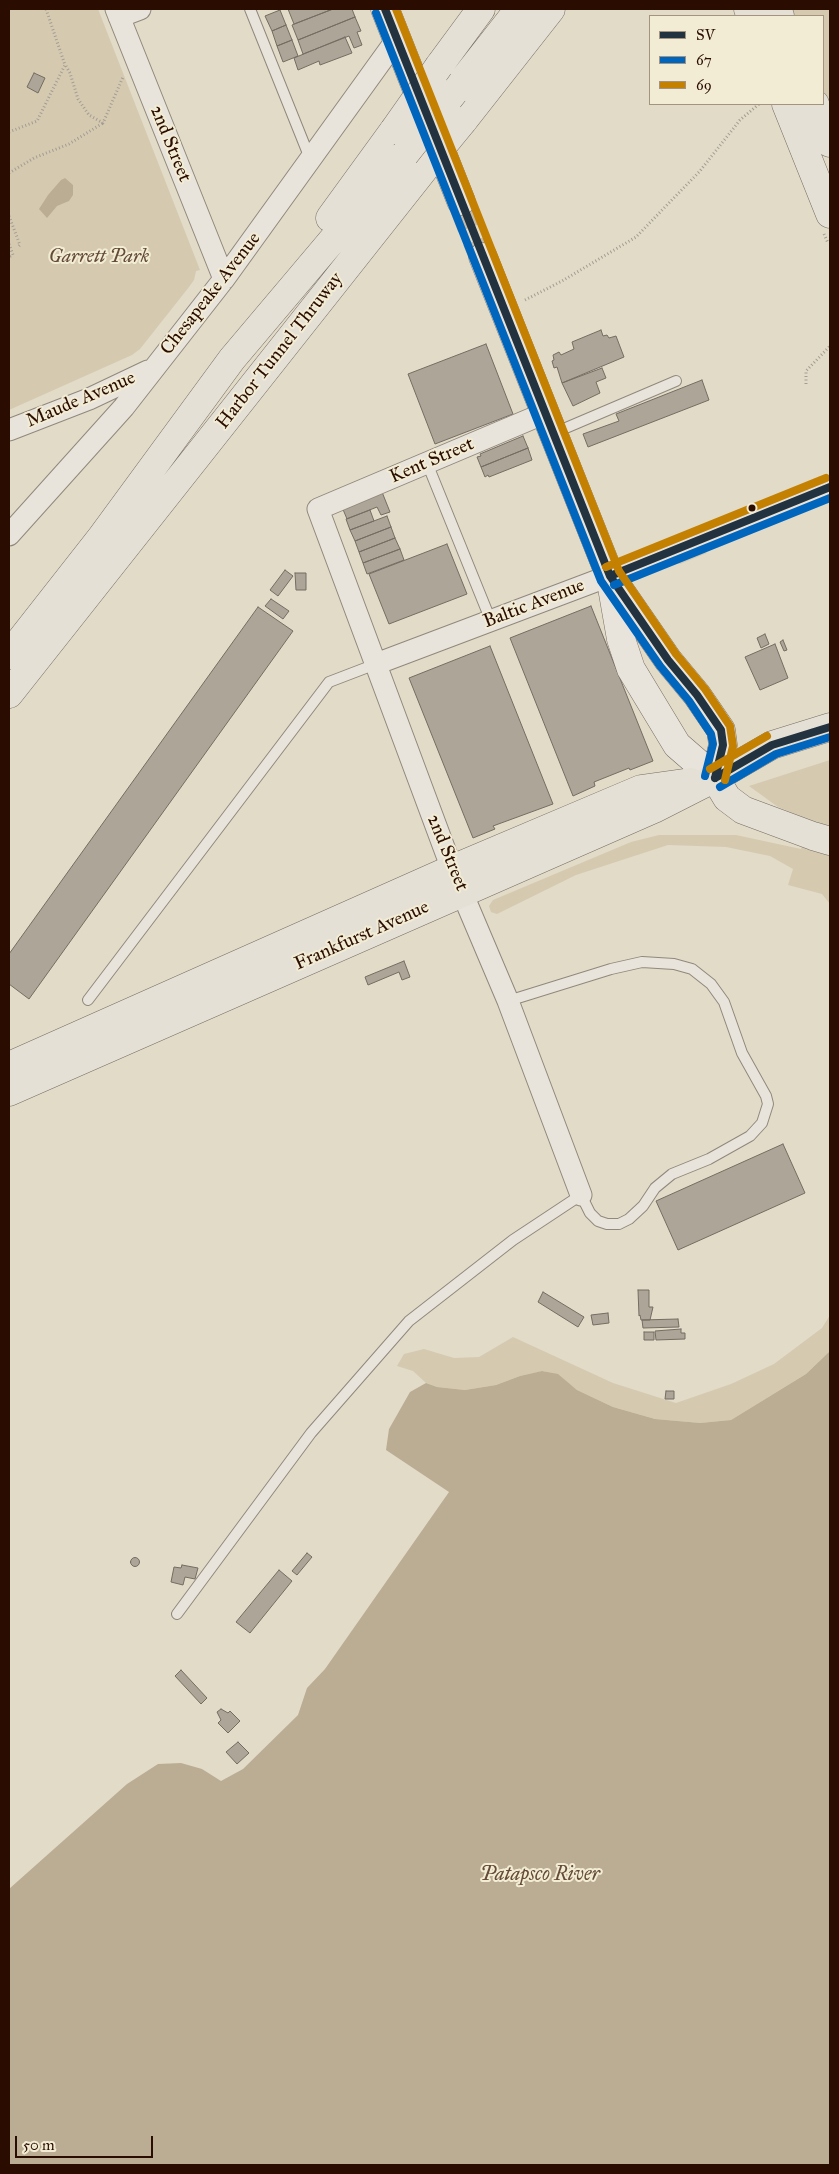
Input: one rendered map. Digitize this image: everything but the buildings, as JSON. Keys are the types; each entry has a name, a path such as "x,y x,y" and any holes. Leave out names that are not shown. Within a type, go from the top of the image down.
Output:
{"main road":[{"path":"385,9 461,201"},
{"path":"232,359 271,298 481,9"},
{"name":"Harbor Tunnel Thruway","path":"9,655 100,539 232,359 405,154 519,9"},
{"name":"Harbor Tunnel Thruway","path":"9,694 552,9"},
{"path":"786,105 830,214"},
{"path":"815,105 830,143"},
{"path":"483,257 610,576 621,639 631,669 677,745 715,778 727,798 743,810 830,841"},
{"path":"610,576 664,654 697,695 721,730 723,746 715,778"},
{"path":"631,669 664,654"},
{"name":"Frankfurst Avenue","path":"9,1066 457,880 654,808 715,778 772,744 830,727"},
{"name":"Frankfurst Avenue","path":"9,1092 457,880"}],"street":[{"path":"117,13 140,9"},
{"name":"2nd Street","path":"117,13 224,279"},
{"name":"Chesapeake Avenue","path":"9,535 124,407 224,279 311,162 397,40"},
{"name":"Maude Avenue","path":"9,430 89,399 152,369"},
{"name":"Kent Street","path":"318,509 427,463 549,423"},
{"name":"Baltic Avenue","path":"376,664 610,576 830,487"},
{"name":"2nd Street","path":"318,509 457,880 508,1001 581,1195"}],"lane":[{"path":"250,9 311,162"},
{"path":"549,423 676,381"},
{"path":"427,463 491,621"},
{"path":"88,1000 329,682 376,664"},
{"path":"177,1614 311,1433 409,1321 513,1240 581,1195 590,1212 598,1221 607,1224 619,1224 629,1219 643,1206 655,1188 672,1174 708,1159 750,1136 762,1123 768,1104 766,1096 742,1053 724,1002 711,984 692,970 674,964 642,962 611,969 508,1001"}],"path":[{"path":"46,9 78,99 89,115 103,123"},
{"path":"9,132 37,121 66,65"},
{"path":"9,173 34,158 69,144 103,123 124,73"},
{"path":"525,300 636,238 700,171 740,120 758,105"},
{"path":"9,216 20,245 18,247"},
{"path":"9,244 13,255 9,257"},
{"path":"806,384 806,371 830,346"}],"green space":[{"name":"Garrett Park","path":"9,9 98,9 200,270 196,271 194,280 189,287 140,349 132,355 9,410"},
{"path":"791,9 830,9 830,130 823,105 824,15 794,15"},
{"path":"701,549 707,553 680,564 674,562"},
{"path":"830,760 830,904 822,894 788,885 793,869 770,856 726,847 668,845 576,875 497,914 491,912 489,906 493,900 631,842 659,835 736,835 801,849 811,821 778,807 749,786"},
{"path":"830,1315 830,1351 806,1374 731,1420 700,1423 655,1419 613,1407 577,1390 558,1375 543,1371 520,1376 496,1385 465,1390 437,1387 426,1383 413,1371 397,1366 404,1354 424,1349 454,1358 479,1357 513,1337 613,1383 676,1403 731,1384 774,1364 822,1328"}],"water":[{"path":"65,178 73,185 73,195 69,201 57,206 47,218 39,209 48,195"},
{"name":"Patapsco River","path":"830,1351 830,2165 9,2165 9,1889 127,1784 158,1764 181,1763 202,1769 221,1781 243,1769 298,1715 307,1688 325,1669 449,1492 386,1450 389,1429 410,1392 426,1383 437,1387 465,1390 496,1385 520,1376 542,1371 558,1374 577,1390 613,1407 655,1419 700,1423 731,1420 806,1374"}],"tunnel":[{"path":"461,201 483,257"}],"transit line":[{"name":"SV","path":"385,9 610,576 668,660 697,695 721,730 723,745 715,778"},
{"name":"69","path":"396,9 619,571 676,654 705,689 730,726 733,746 725,780"},
{"name":"67","path":"376,13 601,581 660,666 689,701 711,734 713,744 705,776"},
{"name":"69","path":"606,567 826,478"},
{"name":"SV","path":"610,576 830,487"},
{"name":"67","path":"614,585 830,498"},
{"name":"SV","path":"715,778 772,745 830,727"},
{"name":"69","path":"710,769 767,736"},
{"name":"67","path":"720,787 776,754 830,737"}]}
